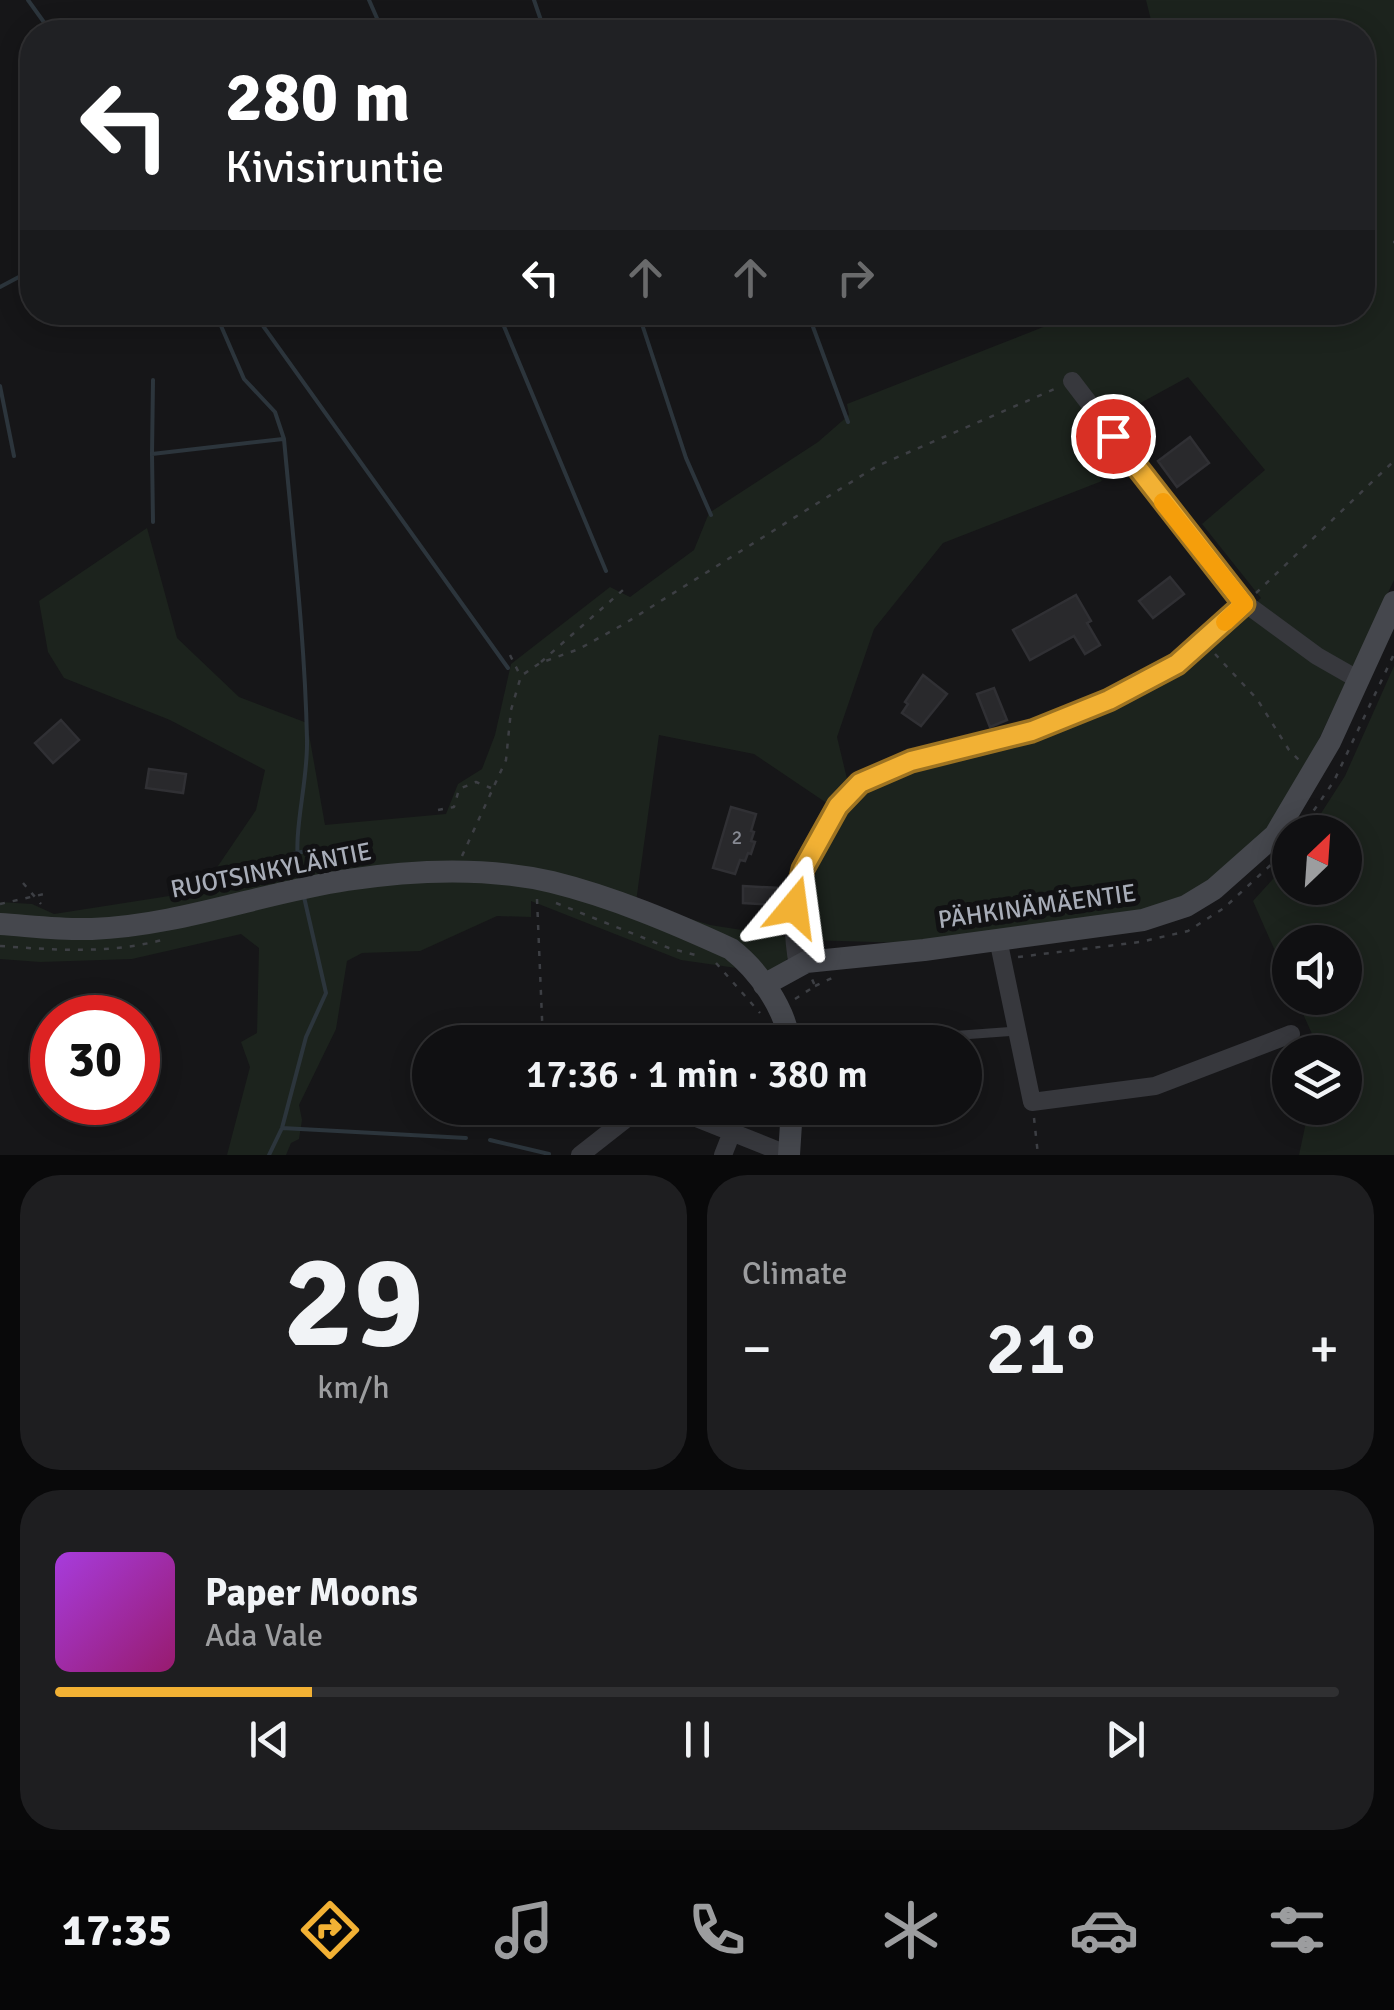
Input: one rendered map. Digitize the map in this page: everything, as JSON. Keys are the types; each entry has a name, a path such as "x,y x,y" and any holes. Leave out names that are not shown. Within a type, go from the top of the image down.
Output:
{"street":[{"path":"1072,381 1244,604 1317,656 1360,680"},
{"name":"PÄHKINÄMÄENTIE","path":"771,995 802,964 1143,920 1186,906 1214,889 1275,835 1314,771 1394,602"},
{"path":"802,964 792,924 803,869 838,806 860,783 911,761 999,740 1067,718 1138,687 1203,643 1244,604"},
{"name":"RUOTSINKYLÄNTIE","path":"0,924 92,929 349,880 457,873 550,882 592,894 731,949 748,962 771,995"},
{"path":"998,939 1032,1102 1155,1086 1291,1034"},
{"path":"771,995 783,1025"},
{"path":"580,1155 618,1125"},
{"path":"714,1125 789,1155 791,1125"},
{"path":"723,1155 732,1132"}],"lane":[{"path":"982,1034 1017,1031"}],"path":[{"path":"540,662 579,649 624,624 877,466 1072,381"},
{"path":"1244,604 1394,461"},
{"path":"457,873 466,842 506,760 511,710 521,676 623,590"},
{"path":"1203,643 1257,700 1289,750 1314,771"},
{"path":"1311,815 1334,781 1394,654"},
{"path":"510,655 521,676"},
{"path":"438,810 454,807 459,789 476,782 492,788"},
{"path":"23,884 41,904"},
{"path":"0,904 44,894"},
{"path":"537,896 542,1025"},
{"path":"553,902 716,962 760,1012 771,995 815,986 802,964"},
{"path":"0,946 90,950"},
{"path":"1032,1102 1038,1155"}],"shaded area":[{"path":"1146,0 1394,0 1394,580 1303,773 1276,815 1272,815 1266,830 1207,884 1164,905 1132,913 908,943 807,940 786,960 784,975 681,960 531,901 531,917 497,916 420,951 362,953 347,961 336,1029 299,1105 299,1139 291,1143 286,1155 227,1155 250,1067 241,1042 257,1033 259,948 241,934 132,959 0,959 0,902 32,904 54,914 201,891 256,810 265,770 170,720 64,678 48,652 39,601 147,528 177,638 239,697 307,723 325,825 446,814 458,784 482,769 495,735 511,664 610,587 630,597 694,550 709,513 818,442 849,415 847,404 1048,325 1375,325 1375,20 1151,20","holes":["1188,377 1265,470 1202,524 1261,598 1187,665 1127,699 893,774 855,796 839,818 807,893 806,940 710,925 636,902 659,735 754,754 831,806 848,783 837,737 874,629 943,543 1102,481 1073,440"]},
{"path":"1394,666 1394,1155 1299,1155 1305,1125 1362,1125 1362,1035 1312,1035 1304,1015 1362,1015 1362,925 1272,925 1272,944 1253,901 1272,880 1272,905 1362,905 1362,815 1320,815 1345,776"}],"building":[{"path":"1190,437 1209,463 1177,487 1158,461"},
{"path":"1170,577 1184,594 1153,618 1139,601"},
{"path":"1076,595 1100,645 1085,654 1074,636 1030,660 1013,630"},
{"path":"923,675 947,694 921,726 902,713"},
{"path":"994,688 1007,720 990,727 977,694"},
{"path":"61,720 79,740 53,763 35,743"},
{"path":"149,769 186,774 183,793 146,788"},
{"path":"731,807 756,814 751,854 745,861 740,860 735,874 713,868"},
{"path":"743,886 780,888 778,905 743,903"}],"waterway":[{"path":"28,0 42,20"},
{"path":"369,0 378,20"},
{"path":"534,0 541,20"},
{"path":"0,287 20,276"},
{"path":"221,325 244,379 275,412 284,439 306,702 307,758 297,844 300,878"},
{"path":"262,325 508,668"},
{"path":"503,325 606,571"},
{"path":"642,325 686,458 711,515"},
{"path":"812,325 848,422"},
{"path":"152,454 153,380"},
{"path":"0,386 14,456"},
{"path":"153,522 152,454 283,439"},
{"path":"295,853 320,849"},
{"path":"269,1155 282,1128 306,1037 326,993 304,897"},
{"path":"282,1128 466,1138"},
{"path":"490,1140 549,1154"}],"slow traffic":[{"path":"1163,502 1244,604 1225,622"}],"route":[{"path":"794,907 803,869 838,806 860,783 911,761 1032,731 1138,687 1177,664 1244,604 1113,436"}]}
